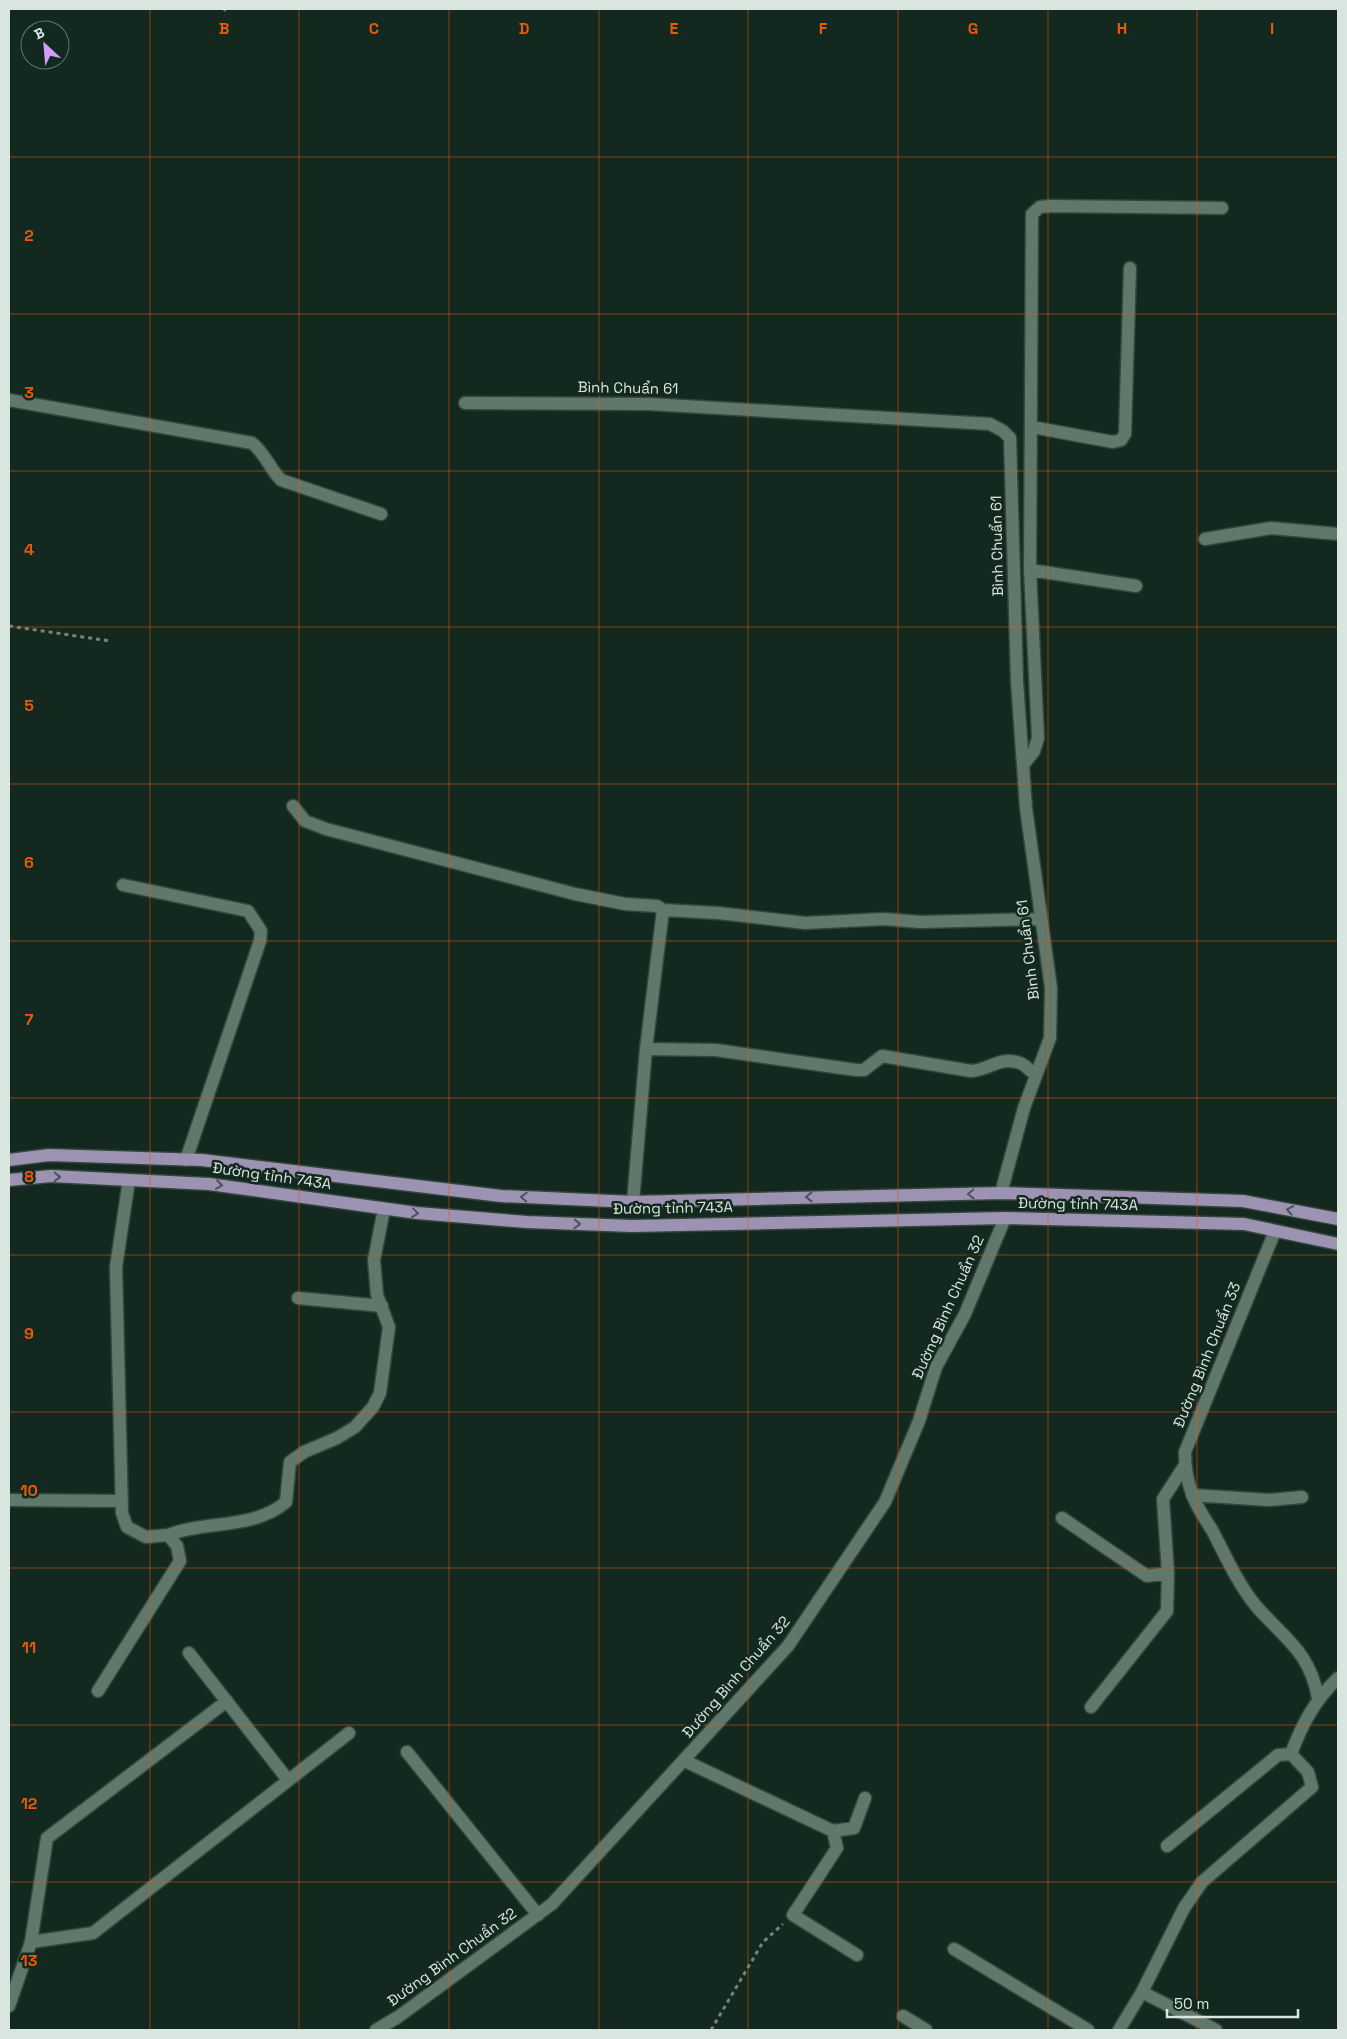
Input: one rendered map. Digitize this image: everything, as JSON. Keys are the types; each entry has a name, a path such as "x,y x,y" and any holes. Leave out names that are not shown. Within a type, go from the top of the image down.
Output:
{"main road":[{"name":"Đường tỉnh 743A","path":"9,1160 49,1155 186,1160 501,1196 633,1202 1001,1194 1243,1201 1338,1218"},
{"name":"Đường tỉnh 743A","path":"9,1180 51,1176 209,1184 384,1208 527,1222 632,1226 1004,1218 1244,1224 1338,1244"}],"street":[{"path":"1023,765 1034,751 1038,738 1030,570 1032,214 1040,207 1050,206 1222,208"},
{"path":"1032,427 1113,442 1121,440 1126,434 1130,268"},
{"path":"9,400 252,443 258,448 270,469 281,480 381,514"},
{"name":"Bình Chuẩn 61","path":"465,403 648,404 990,424 1003,430 1010,438 1017,672 1026,808 1051,988 1051,1004 1050,1038 1024,1108 1001,1194"},
{"path":"1205,539 1271,528 1338,534"},
{"path":"1030,570 1136,586"},
{"path":"293,806 305,821 326,829 575,894 625,904 657,906 663,910 718,913 804,923 884,919 920,922 1041,919"},
{"path":"123,885 248,911 261,931 254,959 186,1160"},
{"path":"633,1202 646,1049 663,910"},
{"path":"646,1049 716,1050 856,1070 864,1070 882,1056 971,1070 980,1070 1002,1060 1022,1063 1030,1072 1036,1074"},
{"path":"129,1180 116,1267 122,1501 127,1527 146,1537 168,1535 184,1529 252,1519 276,1510 286,1502 290,1462 304,1452 337,1438 356,1426 373,1407 380,1393 389,1327 377,1295 374,1260 384,1208"},
{"name":"Đường Bình Chuẩn 32","path":"376,2030 552,1904 685,1762 788,1646 884,1502 919,1420 936,1367 965,1314 1004,1218"},
{"name":"Đường Bình Chuẩn 33","path":"1275,1231 1185,1452 1185,1465 1192,1495 1242,1586 1256,1605 1294,1643 1305,1658 1315,1678 1318,1698"},
{"path":"298,1298 382,1306"},
{"path":"1091,1707 1167,1611 1168,1573 1163,1499 1185,1465"},
{"path":"1192,1495 1269,1500 1302,1497"},
{"path":"9,1500 122,1501"},
{"path":"1062,1518 1147,1576 1168,1573"},
{"path":"98,1692 180,1561 177,1546 168,1535"},
{"path":"189,1653 288,1780"},
{"path":"1291,1754 1298,1735 1318,1698 1338,1678"},
{"path":"9,2006 31,1942 47,1838 226,1701"},
{"path":"31,1942 93,1933 349,1733"},
{"path":"406,1752 538,1915"},
{"path":"1119,2030 1142,1992 1184,1908 1202,1882 1312,1787 1308,1772 1291,1754"},
{"path":"1167,1846 1278,1755 1291,1754"},
{"path":"685,1762 834,1831 854,1828 865,1798"},
{"path":"834,1831 837,1848 794,1915 857,1955"},
{"path":"954,1949 1088,2030"},
{"path":"1142,1992 1216,2030"},
{"path":"903,2016 926,2030"}],"path":[{"path":"9,626 110,641"},
{"path":"711,2030 763,1942 794,1915"}]}
